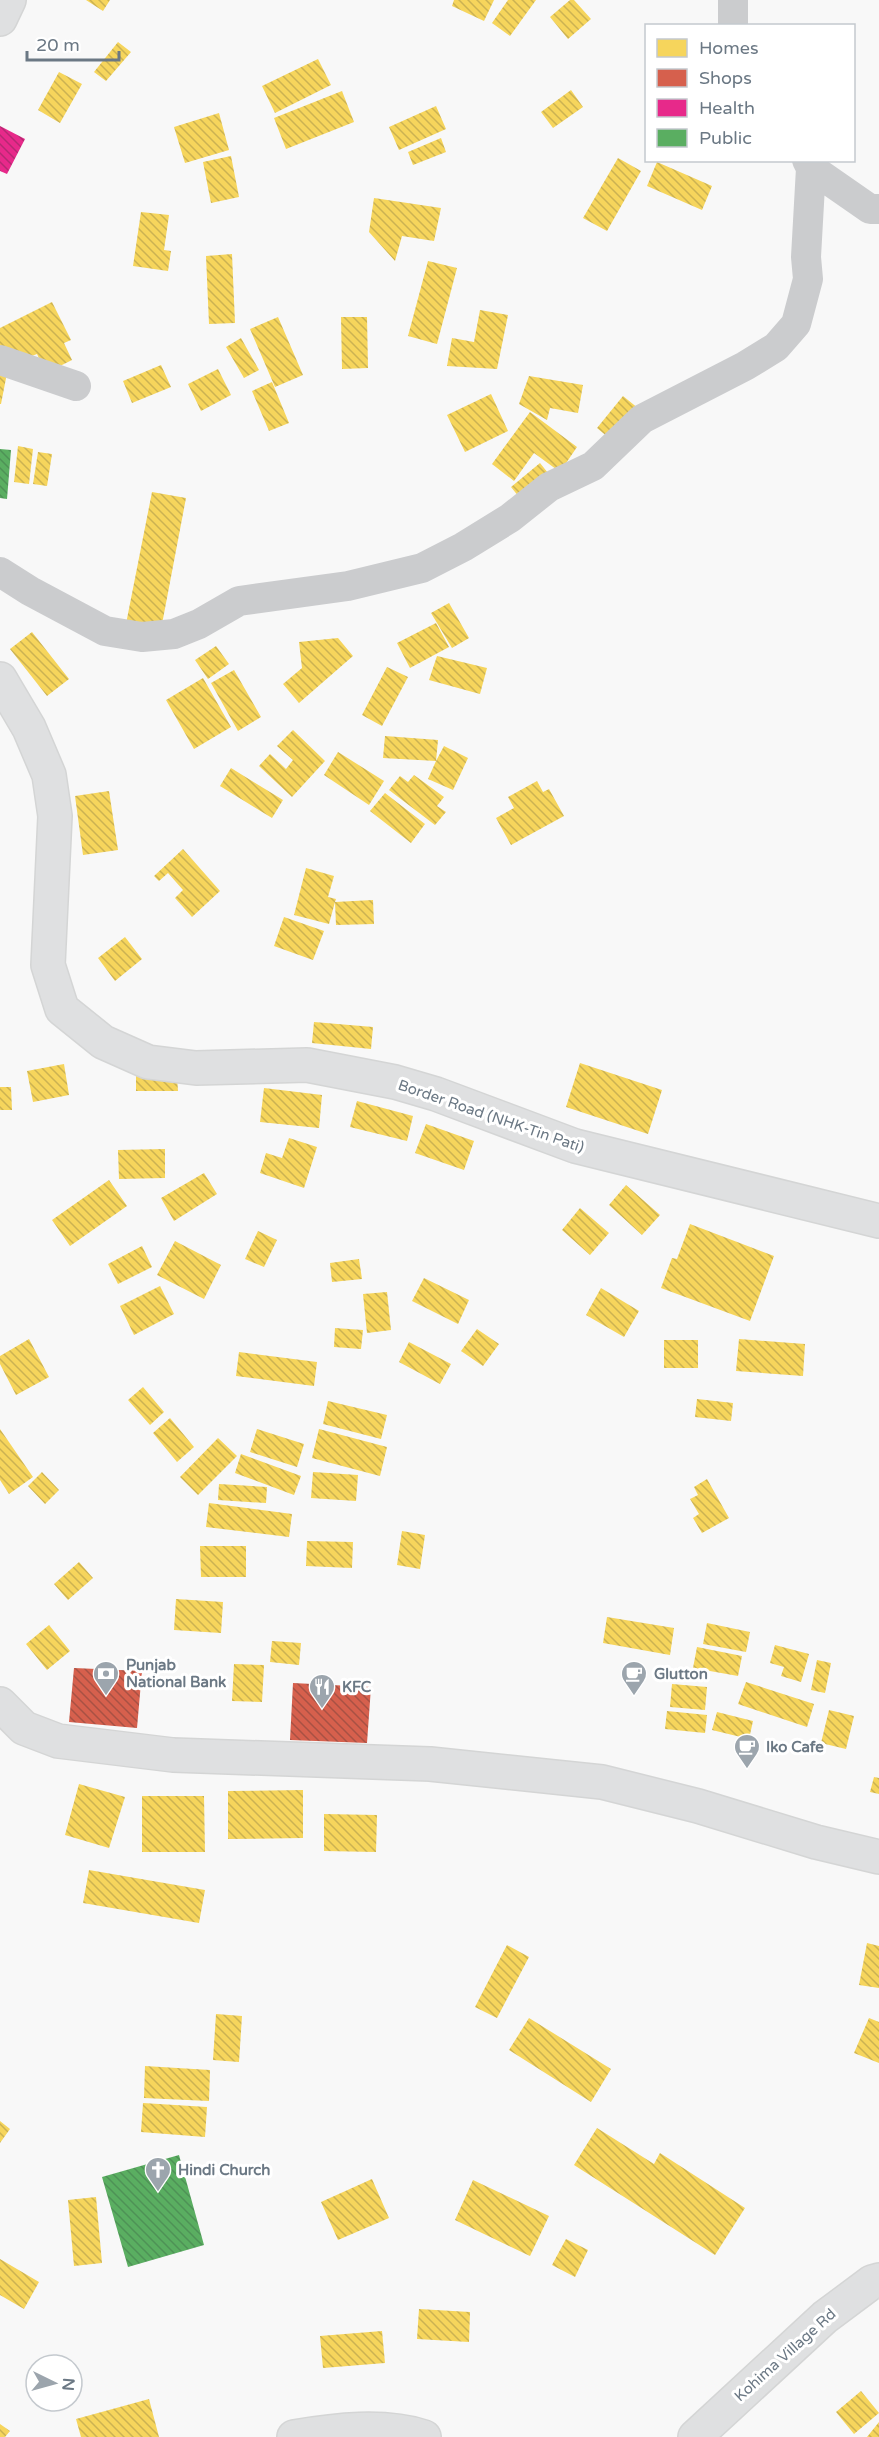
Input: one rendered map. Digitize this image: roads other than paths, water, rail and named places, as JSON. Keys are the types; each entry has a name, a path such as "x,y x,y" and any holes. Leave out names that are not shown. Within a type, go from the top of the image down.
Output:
{"main road":[{"path":"0,19 9,0"},
{"name":"Border Road (NHK-Tin Pati)","path":"0,679 29,728 49,775 55,816 48,965 62,1009 103,1042 148,1062 196,1068 308,1065 395,1082 436,1094 575,1146 879,1221"},
{"path":"0,1704 24,1728 58,1741 173,1755 430,1764 602,1782 698,1806 816,1842 879,1857"},
{"name":"Kohima Village Rd","path":"694,2437 825,2318 872,2282 879,2280"},
{"path":"294,2437 331,2431 406,2431 424,2437"}],"street":[{"path":"733,0 733,24"},
{"path":"809,164 870,209 879,209"},
{"path":"0,572 30,591 105,631 142,637 174,634 199,624 239,601 348,586 422,568 463,547 510,518 549,487 593,466 642,418 745,366 777,347 796,324 808,279 806,257 809,164"},
{"path":"0,360 76,386"}],"place":[{"name":"Punjab National Bank","path":"106,1697"},
{"name":"Glutton","path":"634,1697"},
{"name":"KFC","path":"322,1710"},
{"name":"Iko Cafe","path":"747,1770"},
{"name":"Hindi Church","path":"158,2193"}]}
